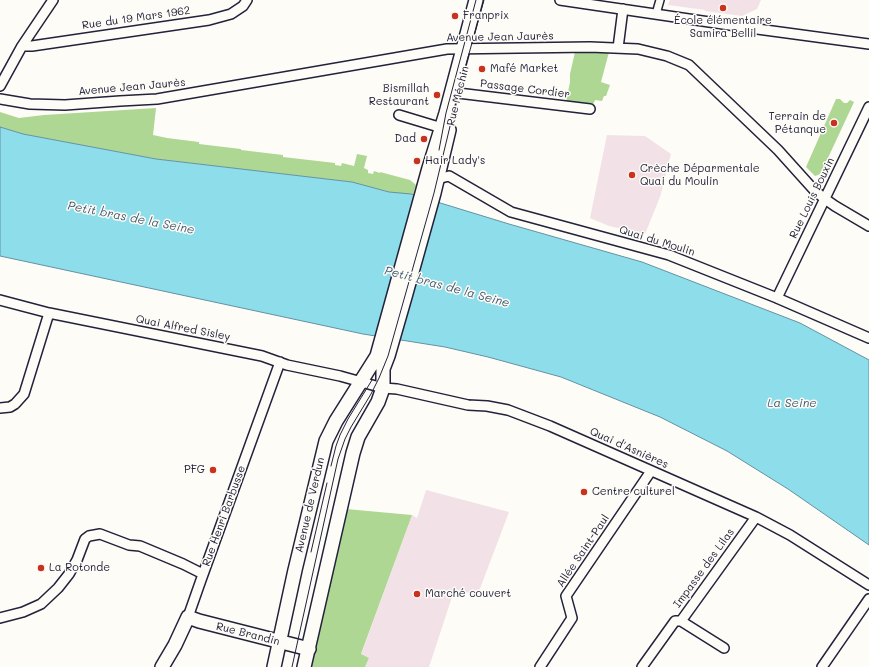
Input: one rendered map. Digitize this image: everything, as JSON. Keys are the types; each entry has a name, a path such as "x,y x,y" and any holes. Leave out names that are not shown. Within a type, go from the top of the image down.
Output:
{"main road":[{"name":"Rue Méchin","path":"429,192 437,179 458,93 476,0"},
{"name":"Rue Méchin","path":"429,192 442,128 484,0"},
{"path":"304,667 353,453 358,437 378,402 383,388 383,356 429,192"},
{"name":"Avenue de Verdun","path":"274,667 304,530 326,441 336,421 361,383 383,356"},
{"name":"Rue Brandin","path":"188,617 280,642 309,648"},
{"name":"Rue Henri Barbusse","path":"162,667 188,617"}],"street":[{"path":"0,86 22,46 53,0"},
{"name":"Rue du 19 Mars 1962","path":"22,46 32,46 209,20 231,14 243,6 247,0"},
{"path":"560,0 869,44"},
{"path":"656,14 660,0"},
{"path":"618,48 623,9"},
{"name":"Avenue Jean Jaurès","path":"0,99 30,104 64,105 157,99 447,49 590,47 638,49 668,56 689,65 778,150 814,190 825,199 869,226"},
{"name":"Passage Cordier","path":"458,93 590,110"},
{"name":"Rue Louis Bouxin","path":"777,298 869,108"},
{"path":"399,115 442,128"},
{"name":"Quai du Moulin","path":"437,179 449,176 511,212 669,255 777,298 869,338"},
{"name":"Quai Alfred Sisley","path":"0,300 49,312 262,356 287,365 340,376 361,383"},
{"path":"0,408 10,407 15,404 24,394 49,312"},
{"name":"Rue Henri Barbusse","path":"188,617 280,362"},
{"name":"Quai d'Asnières","path":"361,383 468,405 487,406 508,410 550,426 756,517 790,535 869,585"},
{"name":"Allée Saint-Paul","path":"540,667 572,618 566,596 651,471"},
{"name":"Impasse des Lilas","path":"642,667 675,621 681,621 756,517"},
{"path":"0,618 23,612 41,604 53,594 69,574 77,560 85,540 89,536 100,534 130,546 140,546 203,574"},
{"path":"822,667 869,599"},
{"path":"681,621 724,648"}],"shaded area":[{"name":"École élémentaire Samira Bellil","path":"670,0 761,0 757,9 742,16 668,5"},
{"name":"Crèche Déparmentale Quai du Moulin","path":"607,135 645,136 671,154 660,197 645,234 609,226 590,218"},
{"path":"426,490 509,512 478,594 454,591 429,667 365,667 369,658 361,655 412,515 417,518"}],"green space":[{"path":"575,52 609,52 601,82 610,85 606,96 604,96 602,101 595,100 593,105 566,102"},
{"path":"836,99 840,99 844,103 847,103 850,100 854,102 821,173 815,176 806,167"},
{"path":"156,108 153,135 199,142 199,144 283,155 283,157 335,163 335,165 341,166 342,163 354,166 357,154 367,156 364,168 368,170 368,173 373,174 374,171 380,172 410,180 416,185 413,195 389,192 352,182 156,159 23,134 0,127 0,112 19,118"},
{"path":"346,509 412,515 361,654 369,658 365,667 305,667"}],"water":[{"name":"La Seine","path":"0,127 23,134 156,159 352,182 389,192 411,194 642,262 800,323 869,360 869,545 788,489 727,451 660,417 561,377 445,347 363,334 0,256"}],"tram line":[{"path":"439,150 446,113 476,0"},
{"path":"292,667 338,459 345,439 371,394 388,356 434,193 458,93 484,0"},
{"path":"331,466 340,435 372,380"},
{"path":"311,552 327,483"}],"place":[{"name":"École élémentaire Samira Bellil","path":"723,8"},
{"name":"Franprix","path":"455,16"},
{"name":"Mafé Market","path":"482,69"},
{"name":"Bismillah Restaurant","path":"437,95"},
{"name":"Terrain de Pétanque","path":"834,123"},
{"name":"Dad","path":"424,139"},
{"name":"Hair Lady's","path":"417,161"},
{"name":"Crèche Déparmentale Quai du Moulin","path":"632,175"},
{"name":"PFG","path":"213,470"},
{"name":"Centre culturel","path":"584,492"},
{"name":"La Rotonde","path":"41,568"},
{"name":"Marché couvert","path":"417,594"}],"water label":[{"name":"Petit bras de la Seine","path":"131,218"},
{"name":"Petit bras de la Seine","path":"447,287"}]}
